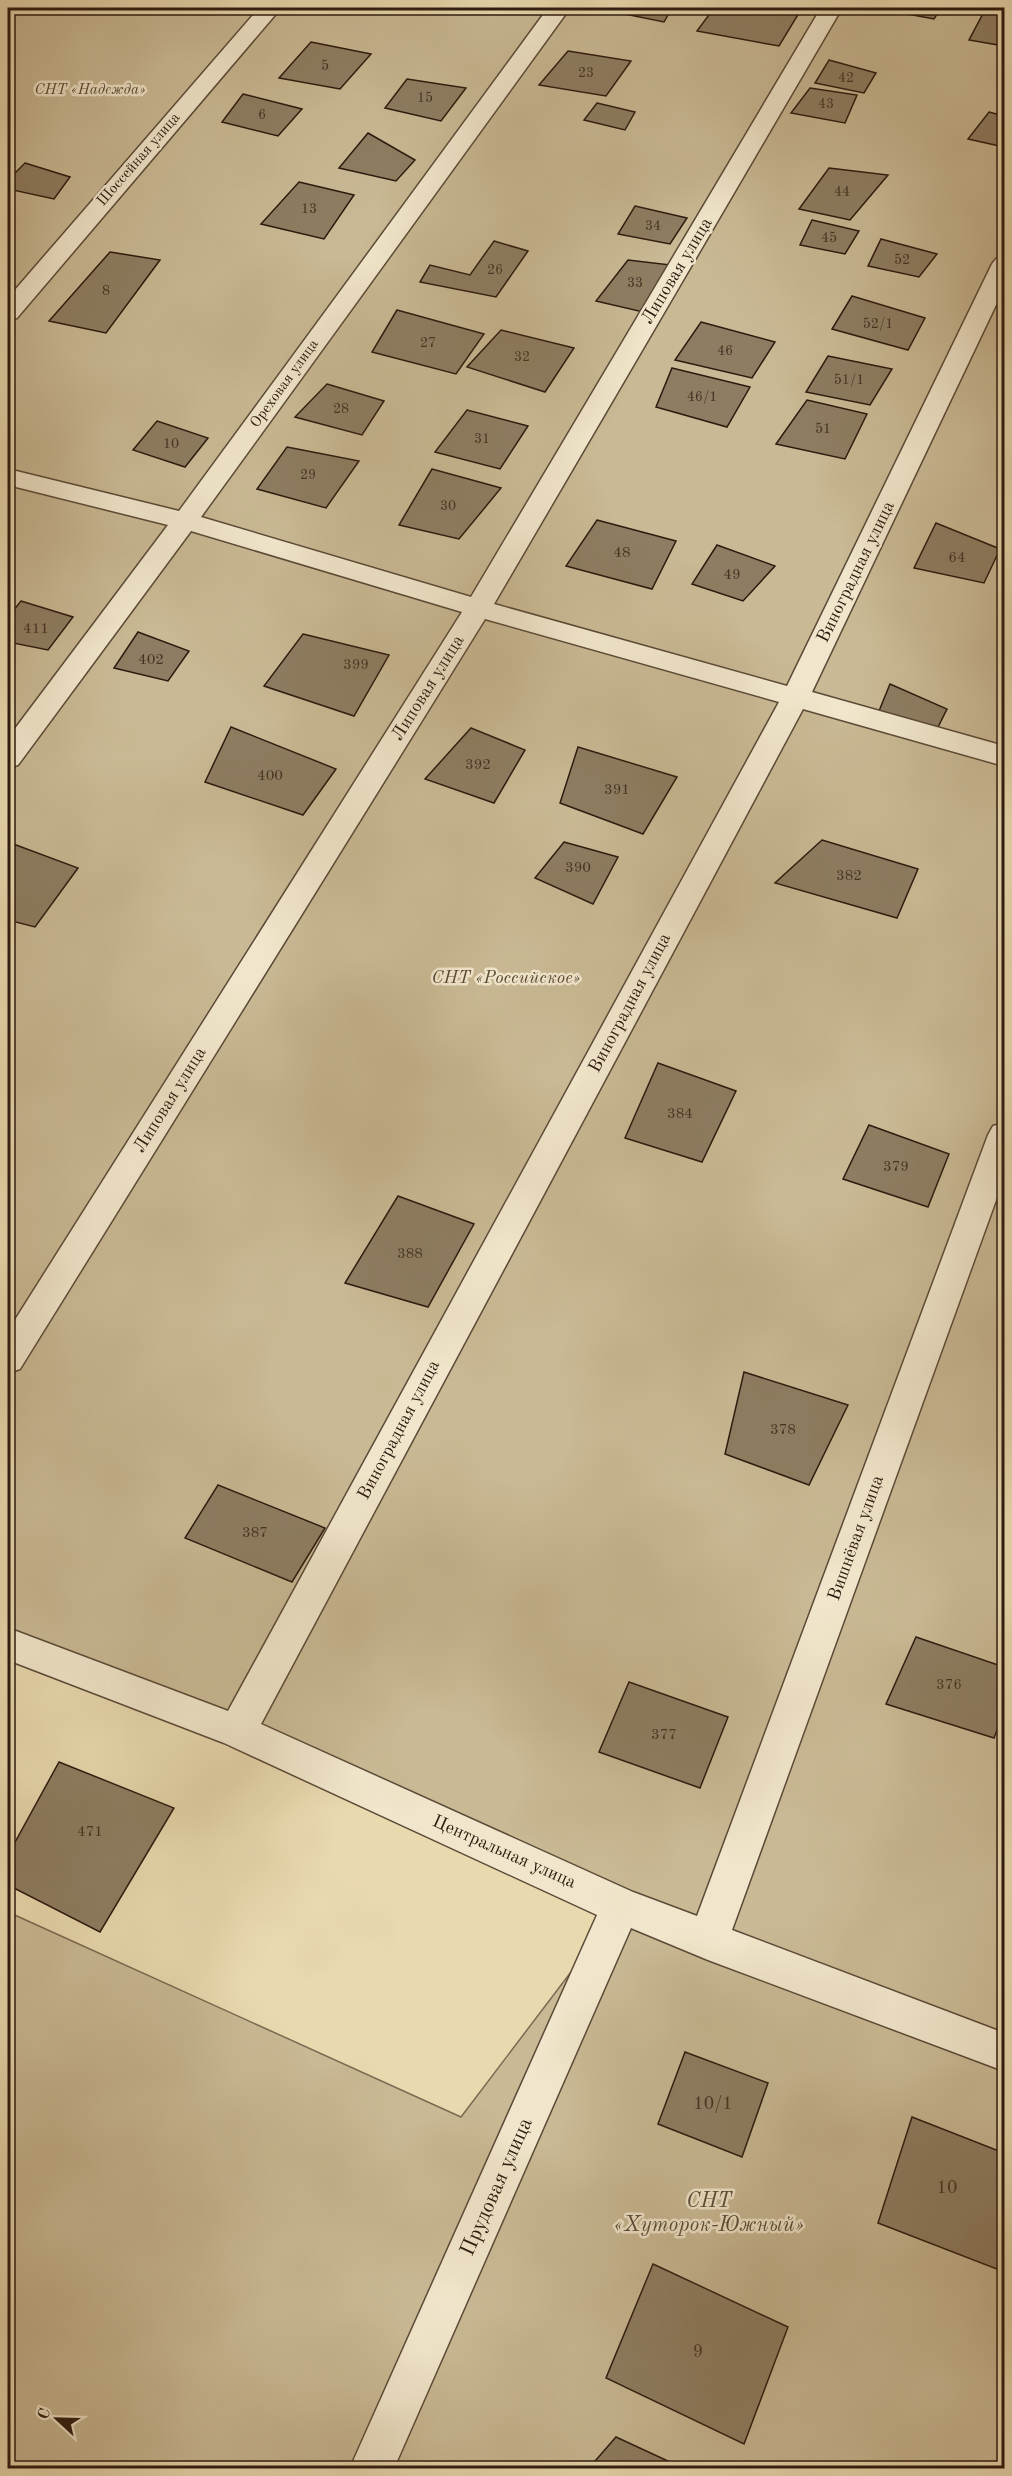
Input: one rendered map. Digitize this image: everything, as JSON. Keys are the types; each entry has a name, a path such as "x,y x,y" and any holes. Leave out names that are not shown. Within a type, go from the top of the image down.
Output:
{"street":[{"name":"Шоссейная улица","path":"8,312 270,8"},
{"name":"Ореховая улица","path":"8,758 185,521 559,8"},
{"name":"Липовая улица","path":"8,1359 478,608 832,8"},
{"name":"Виноградная улица","path":"237,1731 796,696 1005,264"},
{"path":"8,477 185,521 478,608 1005,756"},
{"name":"Вишнёвая улица","path":"708,1941 1005,1135"},
{"name":"Центральная улица","path":"8,1644 237,1731 621,1906 1005,2052"},
{"name":"Прудовая улица","path":"372,2469 621,1906"}],"green space":[{"name":"СНТ «Российское»","path":"8,8 1004,8 1004,2468 8,2468 8,1912 461,2117 621,1906 237,1731 8,1644"}],"building":[{"path":"595,8 672,8 664,22"},
{"path":"714,8 777,8 799,13 779,46 697,31"},
{"path":"875,8 941,8 934,19"},
{"path":"986,8 1004,8 1004,46 969,40"},
{"path":"311,42 371,54 340,89 279,78"},
{"path":"568,51 631,61 606,96 539,85"},
{"path":"829,60 876,73 864,93 815,83"},
{"path":"407,79 466,88 441,121 385,108"},
{"path":"810,88 857,95 845,123 791,113"},
{"path":"243,94 302,109 278,136 222,122"},
{"path":"597,103 635,112 625,130 584,120"},
{"path":"989,112 1004,116 1004,147 968,139"},
{"path":"368,133 415,160 396,181 339,168"},
{"path":"25,163 70,177 54,199 8,189 8,180"},
{"path":"829,168 888,175 850,220 799,209"},
{"path":"299,182 354,195 324,239 261,224"},
{"path":"635,206 687,218 670,244 618,234"},
{"path":"812,220 859,231 845,254 800,245"},
{"path":"881,239 937,254 919,277 868,266"},
{"path":"494,241 528,251 496,297 420,282 430,265 470,275"},
{"path":"110,252 160,260 106,333 49,321"},
{"path":"628,260 671,265 643,312 596,301"},
{"path":"852,296 925,318 908,350 832,329"},
{"path":"397,310 484,334 456,374 372,352"},
{"path":"701,322 775,342 752,378 675,360"},
{"path":"501,330 574,348 545,392 467,367"},
{"path":"828,356 892,369 870,405 806,392"},
{"path":"672,368 750,387 727,427 656,407"},
{"path":"327,384 384,401 362,435 295,417"},
{"path":"807,400 867,414 845,459 776,444"},
{"path":"467,410 528,426 500,469 435,452"},
{"path":"157,421 208,438 185,467 133,450"},
{"path":"287,447 359,461 326,508 257,489"},
{"path":"432,469 501,488 459,539 399,525"},
{"path":"597,520 676,541 652,589 566,566"},
{"path":"936,523 1000,549 984,583 914,568"},
{"path":"717,545 775,566 743,601 692,584"},
{"path":"21,601 73,617 48,650 8,642 8,617"},
{"path":"138,632 189,651 168,681 114,668"},
{"path":"303,634 389,655 354,716 264,686"},
{"path":"890,684 947,709 937,729 879,711"},
{"path":"231,727 336,769 303,815 205,782"},
{"path":"471,728 525,750 494,803 425,779"},
{"path":"578,747 677,777 643,834 560,803"},
{"path":"822,840 918,869 897,918 775,883"},
{"path":"8,842 78,868 35,927 8,920"},
{"path":"564,842 618,857 593,904 535,878"},
{"path":"658,1063 736,1091 702,1162 625,1138"},
{"path":"869,1125 949,1154 928,1207 843,1179"},
{"path":"398,1196 474,1224 428,1307 345,1283"},
{"path":"744,1372 848,1405 809,1485 725,1454"},
{"path":"218,1485 325,1528 292,1582 185,1538"},
{"path":"916,1637 1004,1667 1004,1712 994,1738 886,1704"},
{"path":"629,1682 728,1717 700,1788 599,1752"},
{"path":"59,1762 174,1808 100,1932 8,1885 8,1855"},
{"path":"685,2052 768,2083 742,2157 658,2124"},
{"path":"912,2117 1004,2153 1004,2263 1002,2271 878,2223"},
{"path":"653,2264 788,2327 744,2444 606,2378"},
{"path":"616,2437 683,2468 589,2468"}],"park label":[{"name":"СНТ «Надежда»","path":"90,90"},
{"name":"СНТ «Хуторок-Южный»","path":"709,2213"}]}
